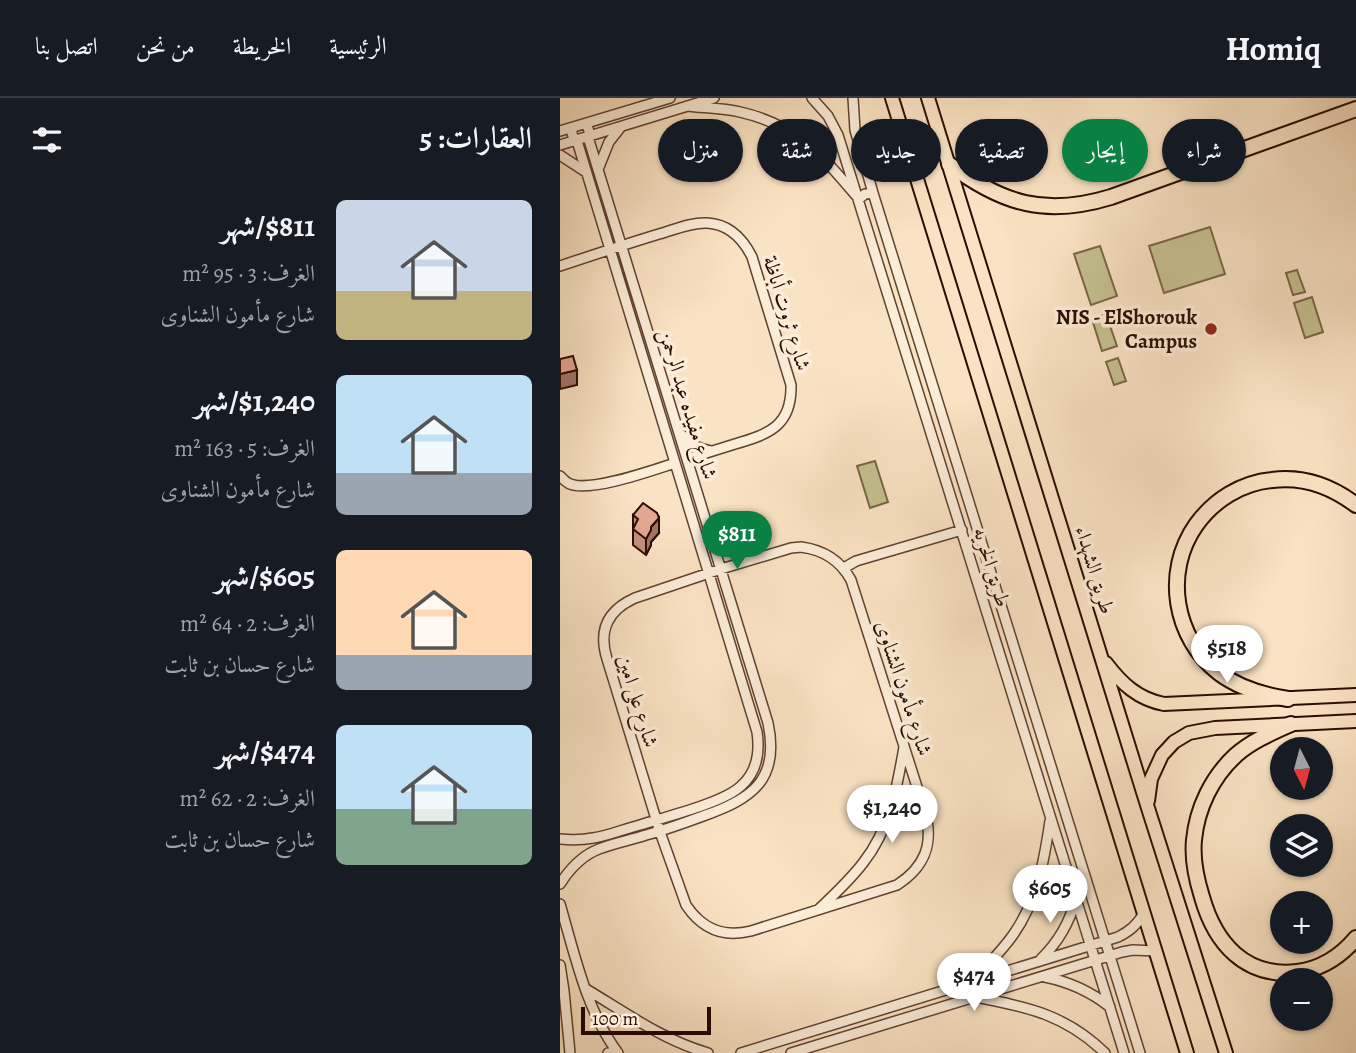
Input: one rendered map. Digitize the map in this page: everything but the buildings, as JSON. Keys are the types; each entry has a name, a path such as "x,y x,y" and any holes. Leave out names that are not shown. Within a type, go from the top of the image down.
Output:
{"highway":[{"path":"948,164 975,183 1003,197 1033,205 1079,205 1111,197 1356,109"},
{"path":"1288,699 1239,685 1220,674 1200,654 1186,630 1179,607 1178,569 1184,545 1204,514 1217,502 1231,492 1264,481 1281,479 1315,483 1331,489 1356,505"},
{"path":"1291,724 1255,741 1234,757 1216,778 1203,801 1196,826 1193,853 1196,879 1215,932 1241,960 1264,970 1288,973 1313,969 1335,958 1356,938"}],"main road":[{"path":"892,98 1187,1053"},
{"name":"طريق الشهداء","path":"928,98 1226,1053"},
{"path":"1102,658 1120,681 1132,691 1156,703 1173,705 1356,695"},
{"path":"1147,805 1151,779 1158,763 1167,748 1181,737 1206,728 1356,721"}],"street":[{"path":"560,131 670,98"},
{"path":"560,145 714,98"},
{"name":"طريق الحريه","path":"812,98 828,116 838,135 859,199 1124,1053"},
{"name":"طريق الحريه","path":"853,98 854,119"},
{"path":"687,106 738,111 784,128 805,141 824,158 859,199 865,194 873,193"},
{"path":"585,124 589,127 588,137"},
{"path":"598,169 609,142 621,127"},
{"path":"573,128 571,132 577,140"},
{"path":"838,135 851,133"},
{"name":"شارع مفيده عبد الرحمن","path":"560,884 573,867 598,849 660,831 743,799 765,773 771,740 588,137"},
{"name":"شارع مفيده عبد الرحمن","path":"560,839 596,838 731,794 752,774 759,746 757,732 577,140"},
{"path":"560,155 586,172"},
{"name":"طريق الحريه","path":"870,182 1140,1053"},
{"name":"شارع ثروت أباظة","path":"560,266 692,225 707,223 722,226 735,233 746,244 791,385 788,411 781,422 760,437 687,459"},
{"path":"678,428 683,438 692,445 713,451"},
{"path":"560,476 570,485 588,486 675,463 679,454 687,459 683,469 675,463"},
{"path":"720,569 802,547 822,551 844,568 856,561 962,530"},
{"name":"شارع مأمون الشناوى","path":"660,831 686,905 693,916 702,925 726,934 738,934 897,885 916,870 923,860 927,848 928,824 854,589 844,568"},
{"name":"شارع على امين","path":"660,831 604,648 605,627 610,617 625,603 720,569"},
{"path":"817,911 864,862 877,843 894,800 904,746"},
{"path":"972,982 1013,935 1033,898 1042,868 1051,816"},
{"path":"1039,962 1063,933 1076,898"},
{"path":"560,904 596,1017 618,1053"},
{"path":"741,1053 1106,941 1128,932 1144,913"},
{"path":"790,1053 1096,960 1133,950 1156,951"},
{"path":"560,965 570,1053"},
{"path":"1043,976 1079,987 1110,1007"},
{"path":"586,989 667,1038 708,1053"},
{"path":"974,997 1030,1008 1053,1017 1074,1028 1105,1053"}],"shaded area":[{"path":"1210,227 1225,274 1164,293 1149,246"},
{"path":"1100,246 1117,296 1091,305 1074,254"},
{"path":"1297,270 1305,292 1293,295 1286,273"},
{"path":"1312,297 1323,332 1305,338 1294,303"},
{"path":"1106,314 1117,346 1102,351 1092,319"},
{"path":"1118,358 1126,381 1114,385 1106,362"},
{"path":"875,461 888,502 870,508 857,466"}],"place":[{"name":"NIS - ElShorouk Campus","path":"1211,329"}]}
